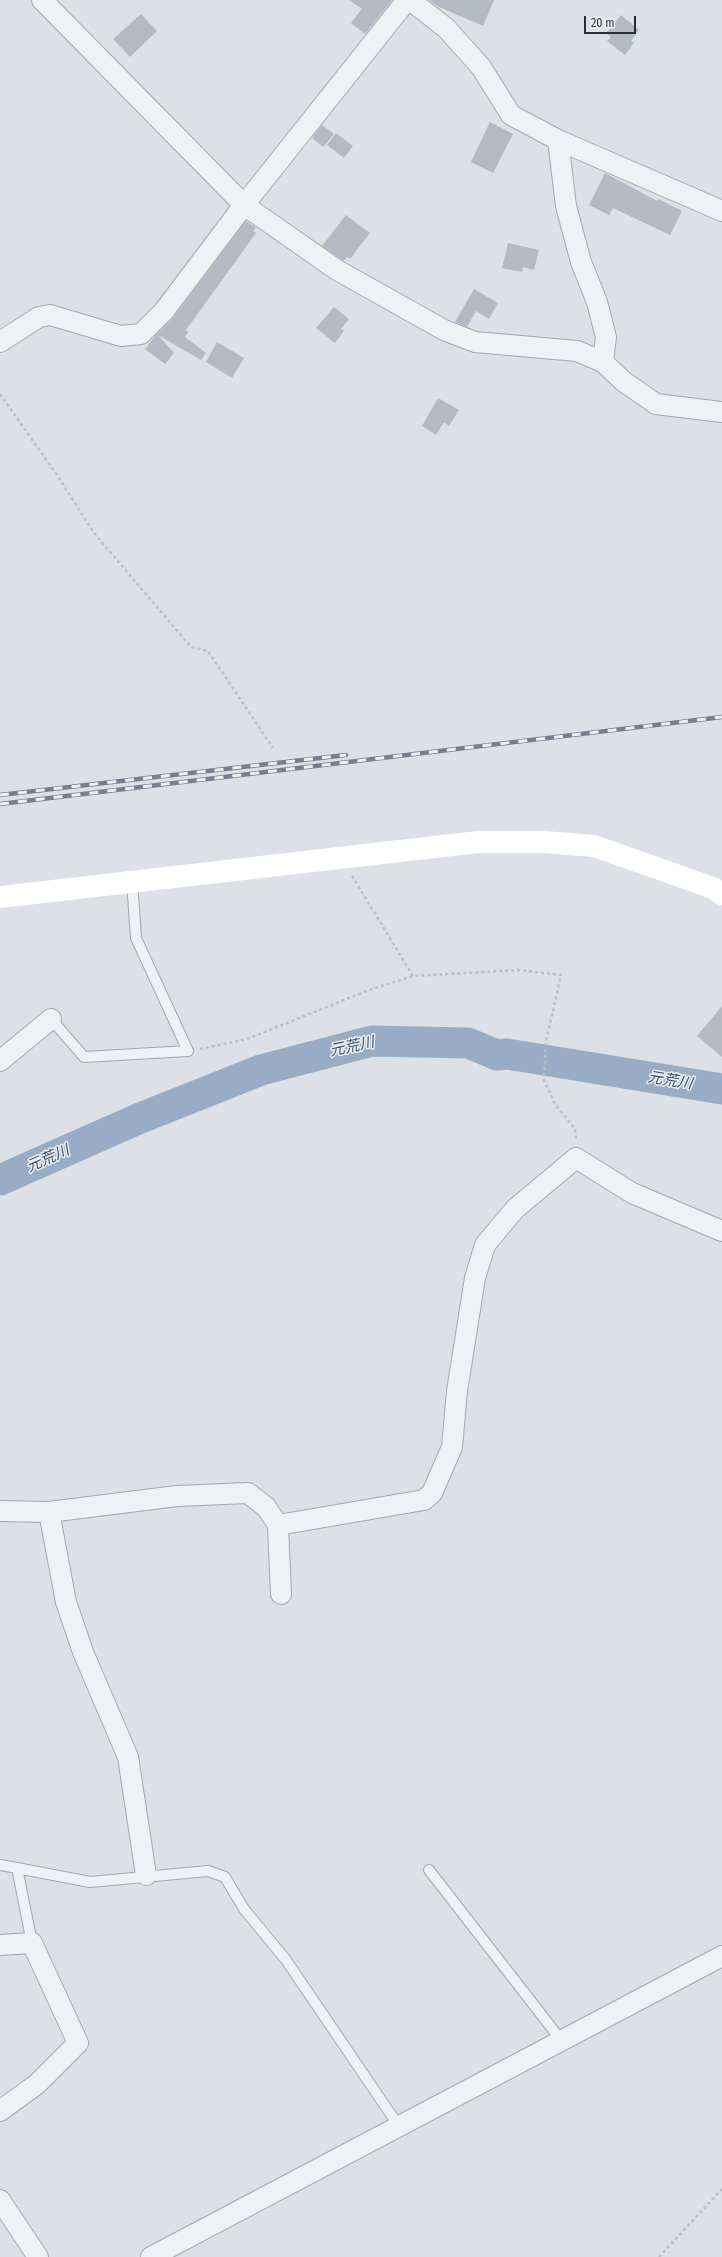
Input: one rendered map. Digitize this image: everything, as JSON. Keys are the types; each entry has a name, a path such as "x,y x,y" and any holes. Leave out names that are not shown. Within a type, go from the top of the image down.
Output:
{"street":[{"path":"42,0 244,205 337,270 444,330 475,342 577,351 603,362 623,381 656,404 722,412"},
{"path":"0,342 39,317 50,315 121,336 141,334 164,311 244,205 408,0 446,28 481,67 511,115 558,140 722,211"},
{"path":"558,140 566,206 581,262 597,302 606,337 603,362"},
{"path":"0,897 340,856 478,842 544,842 594,846 712,888 722,894"},
{"path":"0,1061 51,1019"},
{"path":"278,1525 424,1500 432,1493 452,1447 457,1391 475,1278 485,1244 515,1209 576,1158 632,1193 722,1231"},
{"path":"0,1511 50,1512 177,1496 248,1493 266,1507 278,1525 281,1594"},
{"path":"50,1512 66,1602 83,1652 128,1758 146,1876"},
{"path":"0,1945 32,1943 78,2043 37,2084 0,2111"},
{"path":"151,2257 398,2125 722,1956"},
{"path":"0,2200 38,2257"}],"lane":[{"path":"51,1019 84,1057 188,1051 136,938 132,881"},
{"path":"0,1865 90,1882 116,1881 146,1876 208,1871 224,1877 244,1909 286,1960 398,2125"},
{"path":"18,1868 32,1943"},
{"path":"429,1870 560,2040"}],"path":[{"path":"0,394 60,478 94,533 191,647 208,651 273,748"},
{"path":"340,856 413,976"},
{"path":"188,1051 247,1039 369,990 413,976 519,970 562,975 546,1041 544,1080 555,1104 575,1129 576,1158"},
{"path":"658,2257 722,2189"}],"building":[{"path":"349,0 392,0 365,34 351,23 362,9"},
{"path":"429,0 494,0 483,26 437,6"},
{"path":"141,14 157,31 130,57 113,39"},
{"path":"621,15 639,30 631,41 634,43 625,55 607,41 611,37 606,33"},
{"path":"490,122 513,134 493,173 471,162"},
{"path":"322,125 334,134 323,147 312,138"},
{"path":"336,133 353,146 344,158 327,145"},
{"path":"605,173 657,201 658,199 682,211 670,235 613,208 609,215 589,205"},
{"path":"346,215 370,233 350,259 347,257 344,261 322,246"},
{"path":"246,221 256,228 253,231 256,233 186,330 188,332 185,337 206,353 201,360 158,335 174,353 165,364 145,349 155,336 173,318"},
{"path":"508,243 539,250 534,270 523,267 522,272 502,268"},
{"path":"474,289 498,303 489,319 476,311 467,327 455,322"},
{"path":"334,307 349,319 341,329 344,331 335,343 316,328"},
{"path":"217,342 244,358 232,378 206,362"},
{"path":"438,398 459,410 449,426 444,422 436,435 422,426"},
{"path":"722,1006 722,1057 697,1036"}],"waterway":[{"name":"元荒川","path":"0,1180 138,1119 261,1070 372,1041 468,1043 497,1055 507,1054 722,1089"}],"railway":[{"path":"0,804 722,717"},
{"path":"0,795 346,755"}]}
